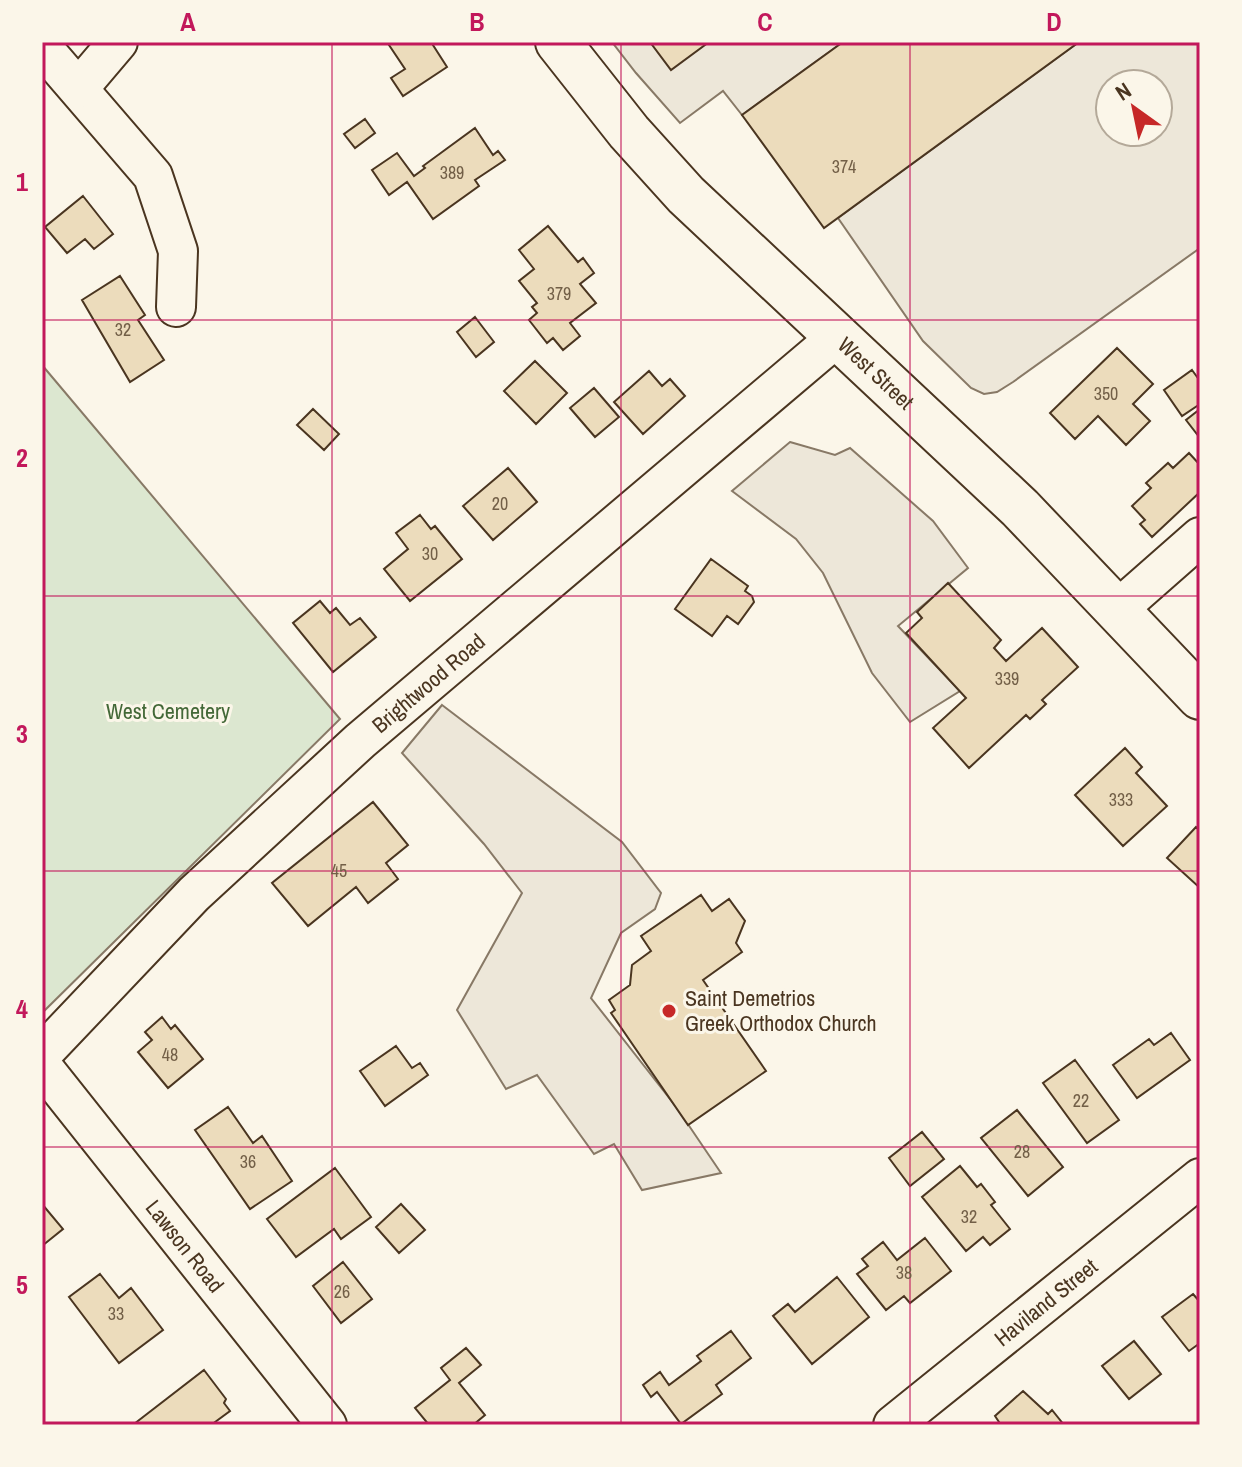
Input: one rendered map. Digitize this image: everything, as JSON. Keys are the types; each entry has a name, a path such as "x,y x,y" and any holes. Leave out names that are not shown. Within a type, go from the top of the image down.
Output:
{"main road":[{"name":"West Street","path":"558,42 629,132 686,195 1020,508 1200,697"}],"street":[{"path":"79,88 118,42"},
{"path":"42,47 153,176 178,251 176,307"},
{"name":"Brightwood Road","path":"42,1054 194,894 360,741 836,338"},
{"path":"1117,610 1200,537"},
{"name":"Lawson Road","path":"42,1066 327,1425"},
{"name":"Haviland Street","path":"893,1425 1200,1178"}],"green space":[{"name":"West Cemetery","path":"42,365 340,719 42,1013"}],"shaded area":[{"path":"612,42 843,42 742,115 723,91 680,123"},
{"path":"1079,42 1200,42 1200,248 997,392 984,394 971,388 923,341 838,218"},
{"path":"790,442 835,455 850,448 933,521 968,568 898,626 960,691 910,722 872,673 823,573 796,539 732,491"},
{"path":"442,705 622,842 661,893 655,909 621,933 591,998 677,1108 721,1173 642,1190 614,1144 594,1154 537,1075 506,1089 457,1010 522,893 484,844 402,753"}],"building":[{"path":"387,42 431,42 447,67 403,96 391,78 405,69"},
{"path":"650,42 709,42 671,70"},
{"path":"843,42 1079,42 824,228 742,115"},
{"path":"365,119 375,133 355,148 344,134"},
{"path":"475,128 493,155 498,151 505,160 475,180 479,186 433,219 407,182 389,195 372,170 397,153 414,176"},
{"path":"83,196 113,234 94,249 85,239 67,253 45,227"},
{"path":"548,226 578,262 583,258 594,273 580,284 596,303 570,323 580,336 563,350 553,338 547,343 529,320 537,313 532,307 537,303 519,281 534,269 519,250"},
{"path":"120,276 145,315 138,320 164,360 130,382 82,300"},
{"path":"475,317 494,342 476,357 457,332"},
{"path":"1117,348 1153,384 1133,404 1150,421 1126,445 1098,416 1075,439 1050,413"},
{"path":"535,361 567,393 536,424 504,391"},
{"path":"1192,370 1200,381 1200,404 1182,416 1164,390"},
{"path":"649,371 662,386 670,379 685,396 643,434 614,402"},
{"path":"594,388 619,417 595,437 570,408"},
{"path":"313,409 339,434 324,450 297,425"},
{"path":"1200,409 1200,438 1186,420"},
{"path":"1189,453 1200,465 1200,492 1152,537 1140,524 1145,520 1132,506 1151,488 1146,483 1168,463 1173,468"},
{"path":"508,468 537,502 493,540 463,506"},
{"path":"420,515 431,529 435,526 462,559 410,601 384,569 408,549 396,533"},
{"path":"711,559 748,586 745,591 754,602 738,624 727,616 712,636 675,609"},
{"path":"948,583 1001,640 994,648 1006,661 1042,628 1078,667 1042,700 1046,704 1030,719 1026,715 969,768 933,728 966,698 906,633 922,618 917,612"},
{"path":"320,601 330,613 336,608 350,625 360,618 376,637 333,672 293,623"},
{"path":"1125,748 1142,767 1136,773 1167,806 1123,846 1075,795"},
{"path":"373,802 408,845 386,863 398,879 368,903 356,887 308,926 272,883"},
{"path":"1196,827 1200,831 1200,888 1167,858"},
{"name":"Saint Demetrios Greek Orthodox Church","path":"701,895 712,911 729,899 745,921 736,943 742,952 703,980 766,1071 688,1125 611,1013 615,1010 609,1000 630,985 632,965 651,951 641,936"},
{"path":"162,1017 171,1029 175,1025 203,1059 168,1088 138,1052 152,1040 145,1032"},
{"path":"1171,1033 1190,1060 1137,1098 1113,1065 1149,1039 1154,1045"},
{"path":"396,1046 412,1068 420,1063 428,1075 385,1106 360,1071"},
{"path":"1075,1060 1119,1120 1087,1143 1043,1083"},
{"path":"228,1107 253,1143 262,1136 292,1181 250,1209 195,1130"},
{"path":"1017,1110 1063,1167 1028,1196 981,1138"},
{"path":"922,1132 944,1159 910,1186 889,1158"},
{"path":"960,1166 977,1187 981,1184 995,1202 991,1205 1010,1229 990,1245 983,1237 966,1251 922,1197"},
{"path":"335,1168 371,1217 341,1239 334,1229 296,1257 267,1219"},
{"path":"42,1204 63,1229 42,1246"},
{"path":"401,1204 425,1230 399,1253 376,1227"},
{"path":"925,1238 951,1271 910,1303 904,1296 886,1310 857,1274 868,1266 862,1259 883,1242 897,1260"},
{"path":"343,1262 372,1299 341,1323 313,1286"},
{"path":"100,1274 119,1298 131,1288 163,1330 119,1363 69,1297"},
{"path":"837,1277 869,1317 812,1364 773,1316 788,1304 795,1312"},
{"path":"1193,1294 1200,1302 1200,1343 1189,1351 1162,1317"},
{"path":"731,1331 751,1358 716,1385 722,1394 681,1424 657,1392 651,1397 643,1385 660,1372 669,1385 701,1361 697,1356"},
{"path":"1134,1341 1161,1374 1129,1399 1102,1366"},
{"path":"466,1348 481,1365 459,1383 485,1415 473,1425 429,1425 415,1408 450,1380 441,1368"},
{"path":"204,1370 226,1399 224,1403 230,1411 211,1425 134,1424"},
{"path":"1023,1391 1048,1414 1052,1410 1064,1425 1001,1425 995,1416"}],"place":[{"name":"Saint Demetrios Greek Orthodox Church","path":"669,1011"}]}
